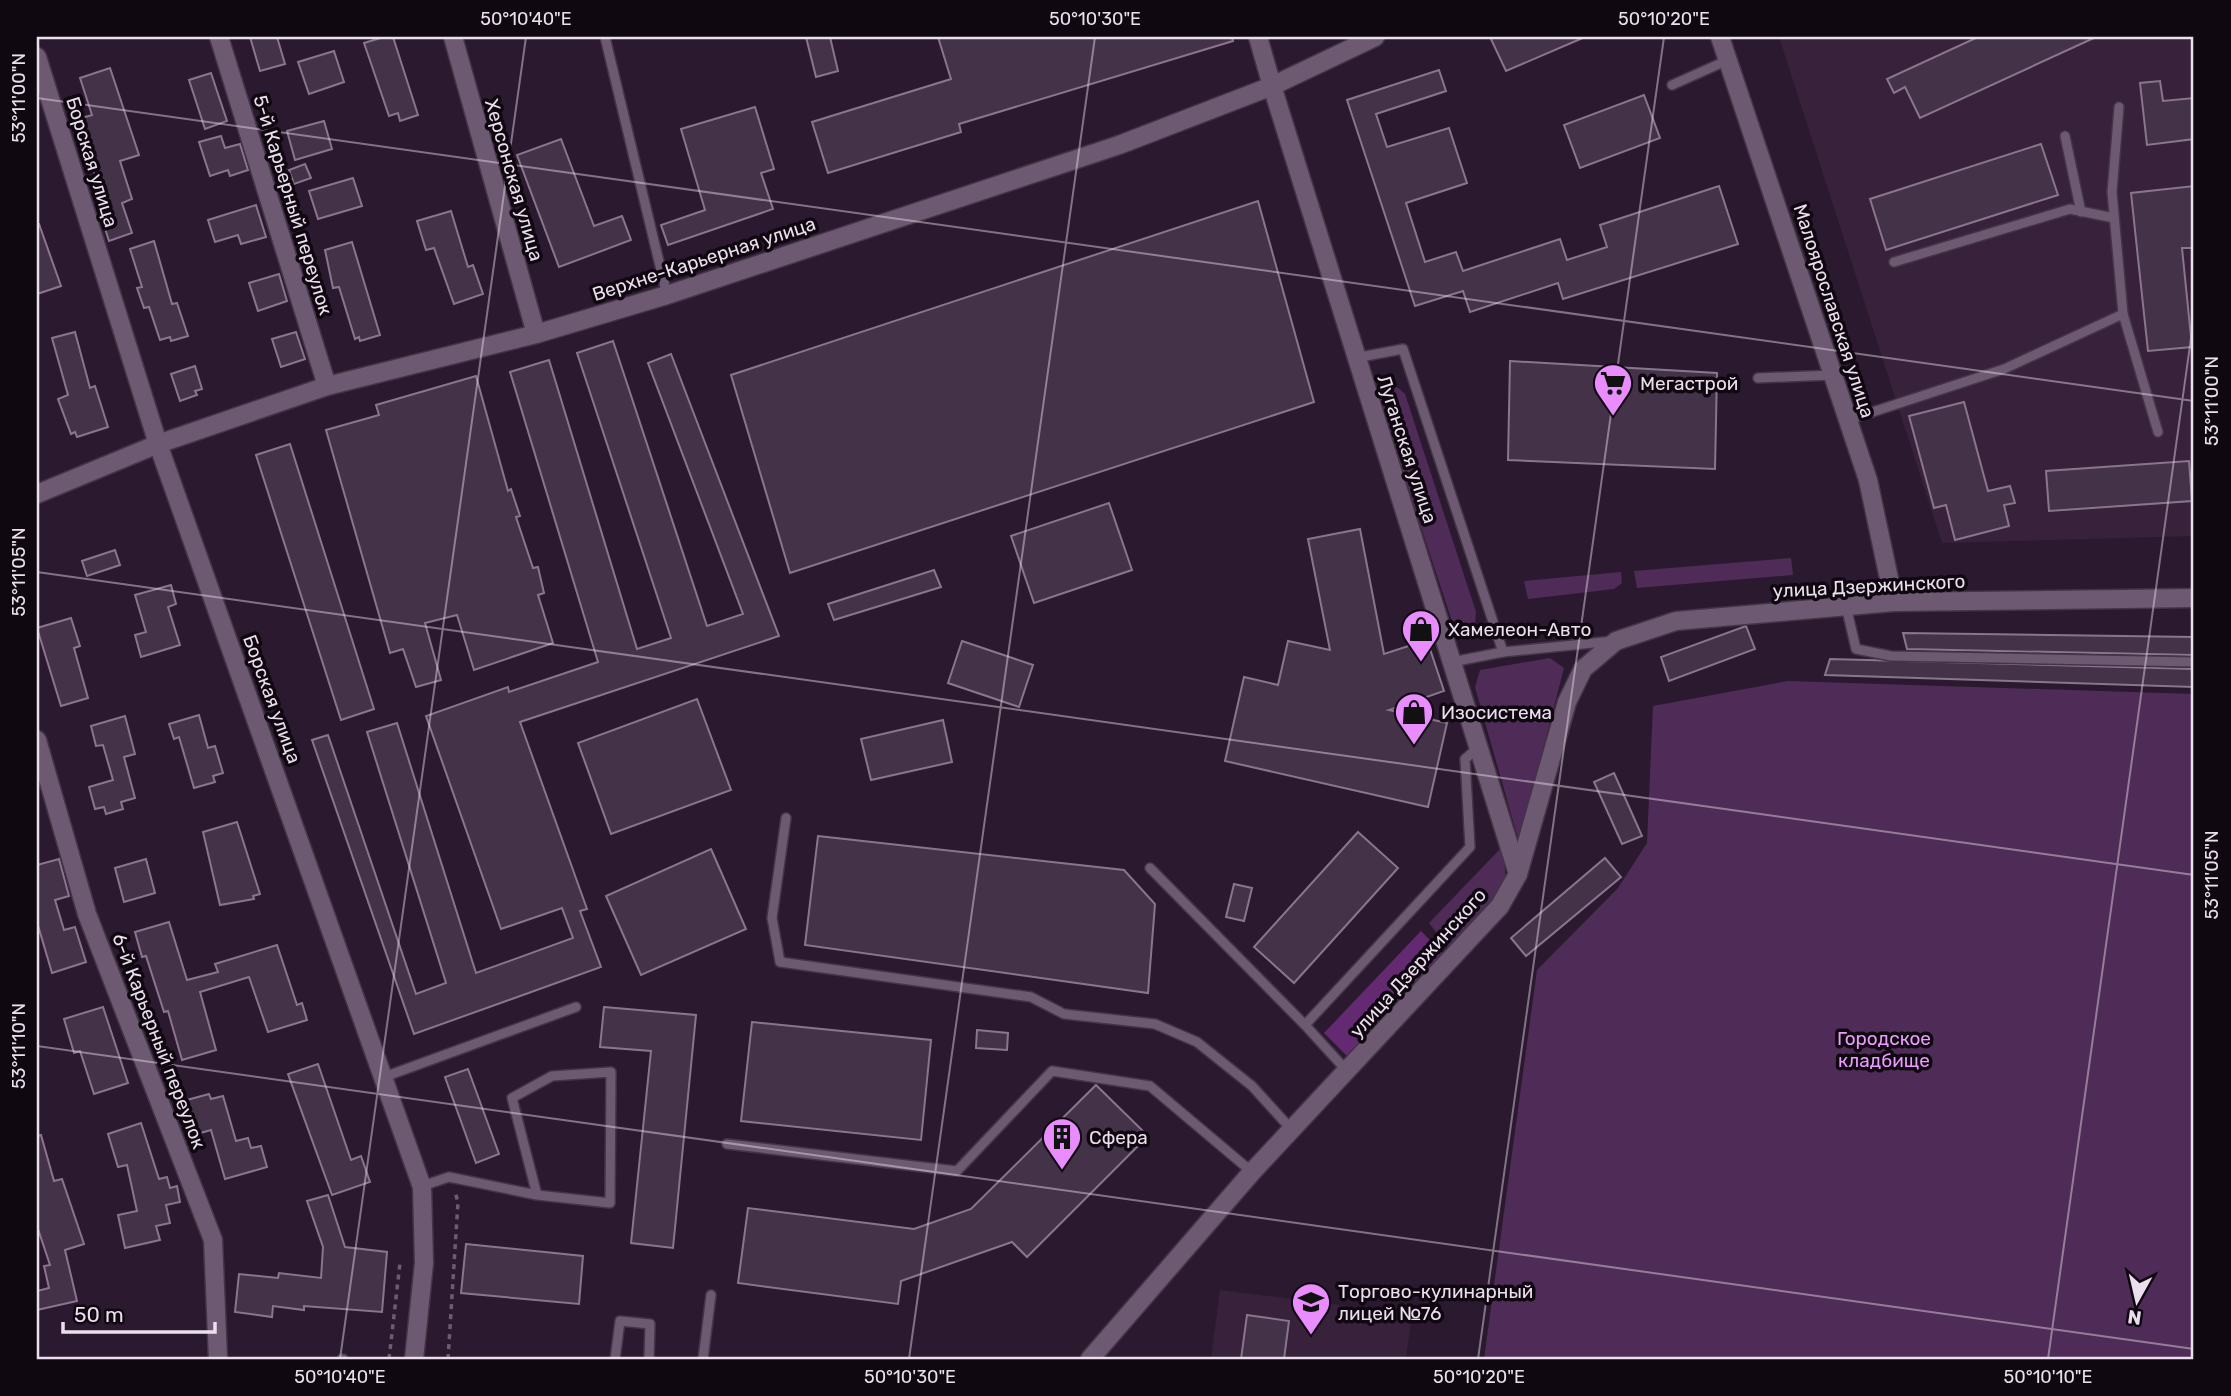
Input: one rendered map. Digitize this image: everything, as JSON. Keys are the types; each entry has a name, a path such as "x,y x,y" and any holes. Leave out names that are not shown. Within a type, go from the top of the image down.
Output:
{"street":[{"name":"5-й Карьерный переулок","path":"219,37 327,386"},
{"name":"Херсонская улица","path":"453,37 536,334"},
{"name":"Луганская улица","path":"1258,37 1355,358 1518,874"},
{"name":"Верхне-Карьерная улица","path":"37,494 158,444 327,386 536,334 667,295 1119,145 1272,86 1375,37"},
{"name":"Малоярославская улица","path":"1720,37 1868,480 1894,602"},
{"name":"Борская улица","path":"37,57 158,444 422,1186 425,1240 414,1359"},
{"path":"37,479 70,480"},
{"name":"улица Дзержинского","path":"1090,1359 1252,1172 1476,935 1500,906 1518,874 1567,702 1583,669 1616,640 1676,621 1894,602 2194,598"},
{"name":"6-й Карьерный переулок","path":"37,740 88,914 214,1240 218,1359"}],"lane":[{"path":"605,37 667,295"},
{"path":"1672,85 1728,60"},
{"path":"2119,107 2112,192 2123,314 2158,432"},
{"path":"2065,136 2081,212"},
{"path":"1894,262 2070,209 2114,218"},
{"path":"1848,420 2004,369 2123,314"},
{"path":"1355,358 1403,349 1503,652"},
{"path":"1758,379 1833,375"},
{"path":"1846,606 1856,649 1891,656 2194,662"},
{"path":"1452,662 1503,652 1616,640"},
{"path":"1305,1025 1471,847 1465,759 1479,747"},
{"path":"786,818 772,918 780,962 1031,997 1064,1014 1155,1024 1197,1042 1252,1086 1292,1130"},
{"path":"1150,868 1348,1071"},
{"path":"384,1077 576,1007"},
{"path":"727,1144 957,1171 1052,1071 1150,1086 1252,1172"},
{"path":"422,1186 449,1177 537,1195 610,1203 611,1072 552,1076 512,1098 537,1195"},
{"path":"703,1359 711,1295"},
{"path":"615,1359 620,1321 650,1324 649,1359"}],"path":[{"path":"449,1177 458,1202 449,1359"},
{"path":"389,1359 400,1263"}],"shaded area":[{"path":"1779,37 2194,37 2194,536 1942,543"},
{"path":"1421,931 1446,957 1348,1057 1324,1033"},
{"name":"Торгово-кулинарный лицей №76","path":"1220,1290 1412,1314 1406,1359 1211,1359"}],"green space":[{"path":"1387,386 1398,388 1405,394 1476,612 1475,624 1468,632 1452,621 1380,403 1380,393"},
{"path":"1791,558 1793,575 1637,588 1634,571"},
{"path":"1621,572 1622,583 1614,589 1528,599 1524,581"},
{"path":"1550,658 1564,668 1519,842 1475,687 1480,670"},
{"name":"Городское кладбище","path":"1788,681 2194,694 2194,1359 1484,1359 1537,970 1618,888 1647,843 1653,706"},
{"path":"1503,846 1506,884 1496,903 1452,952 1429,923"}],"building":[{"path":"250,37 277,37 285,64 260,71"},
{"path":"393,37 418,115 400,121 398,113 389,116 364,43"},
{"path":"806,37 830,37 838,71 816,77"},
{"path":"938,37 1232,37 1233,41 959,124 961,132 828,173 812,122 951,79"},
{"path":"1490,37 1585,37 1506,71"},
{"path":"1978,37 2096,37 1920,118 1905,87 1894,93 1887,79"},
{"path":"334,51 344,82 309,94 298,62"},
{"path":"110,68 139,155 120,161 132,199 122,203 132,233 109,241 102,219 110,217 75,120 92,115 80,78"},
{"path":"1439,70 1446,91 1376,114 1387,147 1449,128 1467,183 1406,203 1425,262 1456,252 1463,271 1560,239 1567,260 1607,247 1600,225 1719,186 1738,244 1563,299 1558,283 1470,312 1463,291 1415,306 1347,100"},
{"path":"211,73 227,121 205,129 189,80"},
{"path":"2160,81 2163,101 2194,98 2194,139 2147,145 2140,83"},
{"path":"1644,95 1660,138 1580,168 1564,125"},
{"path":"755,107 774,169 761,173 773,209 668,245 661,225 705,210 681,129"},
{"path":"324,121 332,149 295,160 287,131"},
{"path":"221,136 225,148 240,144 248,170 230,176 228,170 210,176 199,142"},
{"path":"561,139 594,226 622,216 631,240 559,267 517,155"},
{"path":"2041,144 2058,195 1886,250 1870,199"},
{"path":"305,164 311,178 294,184 289,170"},
{"path":"353,178 362,206 318,219 309,191"},
{"path":"2194,186 2194,248 2182,248 2192,347 2148,351 2131,193"},
{"path":"1258,201 1314,402 790,573 731,375"},
{"path":"256,205 266,237 241,244 238,235 215,242 208,220"},
{"path":"451,211 468,267 473,265 483,294 454,304 434,248 426,250 417,221"},
{"path":"37,224 61,286 37,294"},
{"path":"154,241 172,304 177,303 188,336 171,341 170,337 160,340 149,307 144,308 137,288 142,287 130,249"},
{"path":"352,242 380,335 360,341 359,337 355,339 339,287 333,288 325,250"},
{"path":"279,274 287,301 258,311 249,283"},
{"path":"75,332 90,388 95,386 108,427 77,437 75,432 71,434 58,399 68,395 52,338"},
{"path":"296,332 305,359 281,367 272,339"},
{"path":"613,341 707,626 743,614 648,363 671,354 779,636 520,722 587,909 580,911 601,967 414,1034 312,740 328,735 416,994 446,983 367,732 397,723 476,973 573,938 562,908 501,929 426,716 508,687 509,692 598,662 510,372 549,360 637,649 671,638 577,353"},
{"name":"Мегастрой","path":"1510,361 1717,373 1715,469 1508,460"},
{"path":"195,366 202,389 195,391 197,395 180,401 171,374"},
{"path":"476,376 508,491 511,489 520,516 516,517 533,568 538,567 544,593 538,595 553,643 474,670 457,615 425,623 441,680 416,687 403,649 390,653 326,430 379,415 376,405"},
{"path":"1964,402 1988,491 2010,486 2015,503 2004,505 2009,526 1955,540 1946,505 1934,508 1909,416"},
{"path":"290,444 374,709 341,720 256,455"},
{"path":"2189,461 2192,501 2049,511 2046,471"},
{"path":"1109,503 1132,570 1034,603 1011,536"},
{"path":"1360,529 1384,654 1427,640 1444,691 1389,710 1447,723 1428,807 1225,761 1244,677 1278,685 1288,641 1330,650 1308,539"},
{"path":"115,550 120,565 87,576 82,561"},
{"path":"934,570 941,587 834,620 828,604"},
{"path":"171,585 176,604 168,607 180,645 141,657 135,635 146,632 135,595"},
{"path":"71,618 80,646 74,648 88,698 61,706 37,628"},
{"path":"1746,626 1755,649 1669,681 1661,657"},
{"path":"1903,633 2194,637 2194,655 1907,649"},
{"path":"962,641 1033,665 1019,707 948,683"},
{"path":"1830,659 2194,669 2194,687 1825,675"},
{"path":"697,699 731,790 611,834 578,743"},
{"path":"199,715 208,748 215,746 223,773 213,776 215,782 194,788 179,737 174,739 169,724"},
{"path":"125,716 135,754 124,757 135,798 121,802 123,809 106,814 104,807 95,809 89,787 113,780 103,745 96,746 91,726"},
{"path":"943,720 952,762 871,780 861,739"},
{"path":"1614,773 1642,836 1622,844 1594,782"},
{"path":"237,822 260,894 253,896 254,899 220,905 203,832"},
{"path":"1358,832 1398,868 1294,983 1254,947"},
{"path":"818,836 1124,870 1155,904 1148,993 805,945"},
{"path":"711,849 746,929 641,975 606,896"},
{"path":"1605,858 1621,877 1526,956 1511,938"},
{"path":"59,859 69,896 55,900 64,930 75,927 86,962 52,973 37,922 37,865"},
{"path":"146,859 155,893 124,902 115,868"},
{"path":"1234,884 1252,888 1244,921 1226,917"},
{"path":"169,922 187,980 218,972 215,964 277,945 297,1005 302,1003 307,1020 268,1032 249,977 200,992 216,1050 182,1060 168,1011 164,1012 146,956 142,957 135,932"},
{"path":"103,1007 128,1083 94,1094 80,1051 74,1053 64,1019"},
{"path":"604,1007 696,1015 673,1248 631,1243 651,1051 600,1047"},
{"path":"752,1022 931,1040 921,1140 741,1121"},
{"path":"977,1030 1008,1033 1007,1050 976,1048"},
{"path":"318,1064 351,1160 361,1156 370,1182 332,1195 288,1074"},
{"path":"468,1069 499,1154 476,1163 445,1077"},
{"name":"Сфера","path":"1096,1085 1148,1136 1027,1257 1012,1242 901,1281 898,1304 738,1283 748,1208 914,1229 971,1209"},
{"path":"209,1094 211,1099 223,1096 236,1141 248,1138 251,1148 261,1146 267,1167 225,1179 211,1130 197,1134 187,1100"},
{"path":"141,1123 159,1179 167,1177 170,1188 177,1186 180,1202 166,1205 170,1223 156,1226 160,1240 125,1248 118,1215 137,1211 127,1165 118,1167 108,1134"},
{"path":"41,1135 54,1181 62,1179 84,1244 65,1250 77,1301 37,1310 37,1291 49,1288 44,1266 50,1265 37,1226 37,1136"},
{"path":"328,1195 345,1247 387,1252 382,1312 304,1306 304,1310 273,1306 272,1317 235,1312 239,1274 278,1278 279,1273 321,1278 323,1247 307,1201"},
{"path":"466,1244 583,1256 579,1304 461,1293"},
{"path":"1247,1315 1289,1321 1284,1359 1241,1359"}],"place":[{"name":"Мегастрой","path":"1613,417"},
{"name":"Хамелеон-Авто","path":"1421,663"},
{"name":"Изосистема","path":"1414,746"},
{"name":"Сфера","path":"1062,1171"},
{"name":"Торгово-кулинарный лицей №76","path":"1311,1336"}]}
